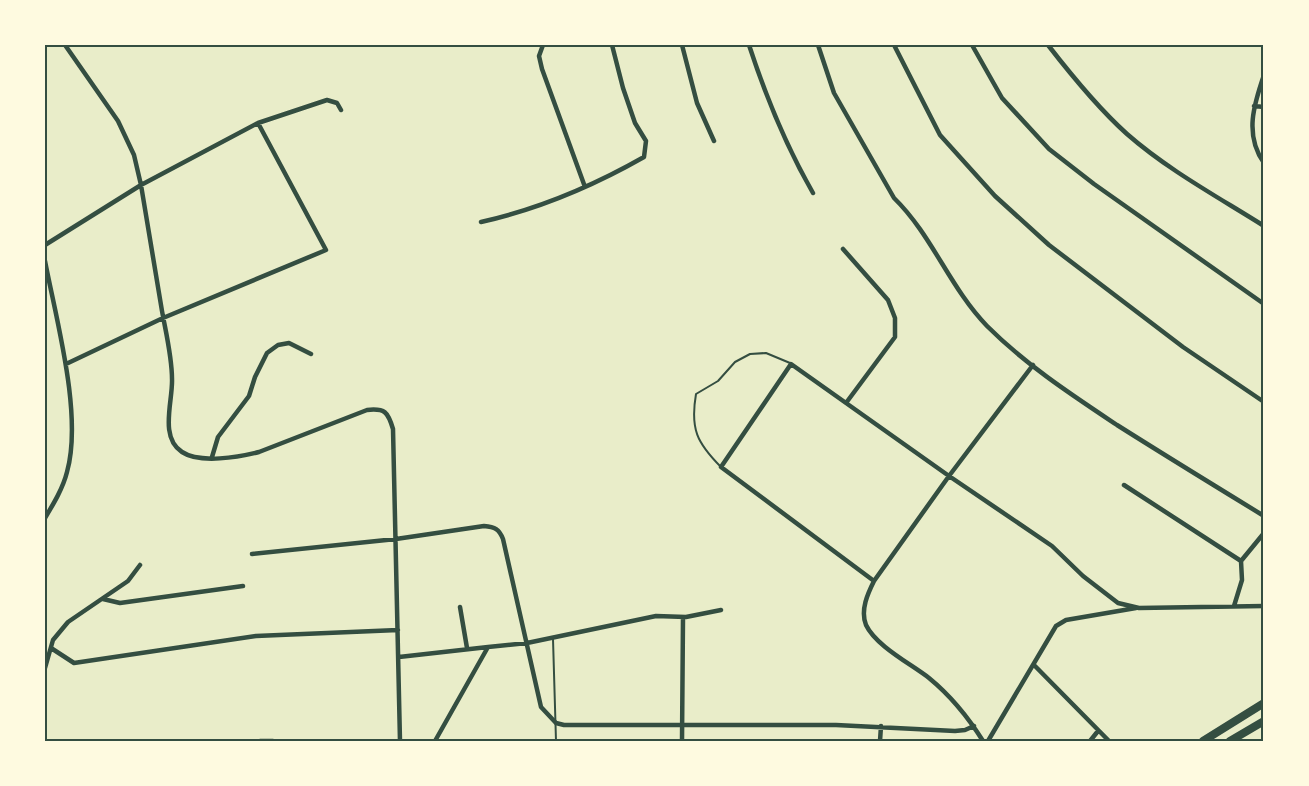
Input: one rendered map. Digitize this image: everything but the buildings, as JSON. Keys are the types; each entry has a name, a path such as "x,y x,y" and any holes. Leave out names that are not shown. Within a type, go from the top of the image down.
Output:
{"highway":[{"path":"1203,741 1264,703"},
{"path":"1230,741 1264,721"}],"street":[{"path":"65,45 118,121 134,155 164,318 172,378 168,425 172,440 182,452 195,456 242,456 259,452 367,410 378,409 390,417 393,429 400,741"},
{"path":"543,45 539,56 542,69 585,187"},
{"path":"481,222 518,214 585,187 644,157 646,141 635,123 612,45"},
{"path":"682,45 697,103 714,141"},
{"path":"749,45 764,93 792,155 813,193"},
{"path":"818,45 834,93 894,198 926,236 985,323 1069,394 1264,516"},
{"path":"894,45 940,135 995,196 1049,245 1183,347 1264,402"},
{"path":"972,45 1002,98 1049,149 1094,184 1264,304"},
{"path":"1048,45 1079,84 1127,133 1168,165 1264,226"},
{"path":"1264,75 1254,106 1251,130 1259,156 1264,163"},
{"path":"45,245 141,185 258,123 327,100 337,103 341,110"},
{"path":"1254,106 1264,107"},
{"path":"66,364 164,318 326,250 258,123"},
{"path":"843,249 888,300 895,318 895,337 846,403"},
{"path":"45,261 66,364 72,420 67,472 45,518"},
{"path":"212,457 218,437 249,396 255,377 267,353 278,345 289,343 311,354"},
{"path":"874,581 721,467 791,364 949,477 1052,546 1107,596 1118,603 1139,608"},
{"path":"1033,365 874,581 866,599 864,612 865,623 875,638 955,701 985,741 1056,626 1066,620 1139,608 1264,606"},
{"path":"1124,485 1241,561"},
{"path":"252,554 396,539 484,526 493,527 500,531 503,539 542,707 556,723 578,726 881,726 955,731 974,726"},
{"path":"1234,606 1242,580 1241,561 1264,533"},
{"path":"45,668 53,640 68,622 128,581 140,565"},
{"path":"103,598 120,603 243,586"},
{"path":"460,607 467,648"},
{"path":"399,657 527,643 656,616 683,617 721,610"},
{"path":"682,741 683,617"},
{"path":"51,648 74,663 256,636 398,630"},
{"path":"435,741 488,647"},
{"path":"1034,665 1109,741"},
{"path":"880,741 881,726"},
{"path":"1090,741 1098,731"},
{"path":"260,741 273,741"}],"lane":[{"path":"721,467 703,448 696,433 694,406 696,394 718,381 735,362 750,354 766,353 791,364"},
{"path":"553,637 556,741"}]}
